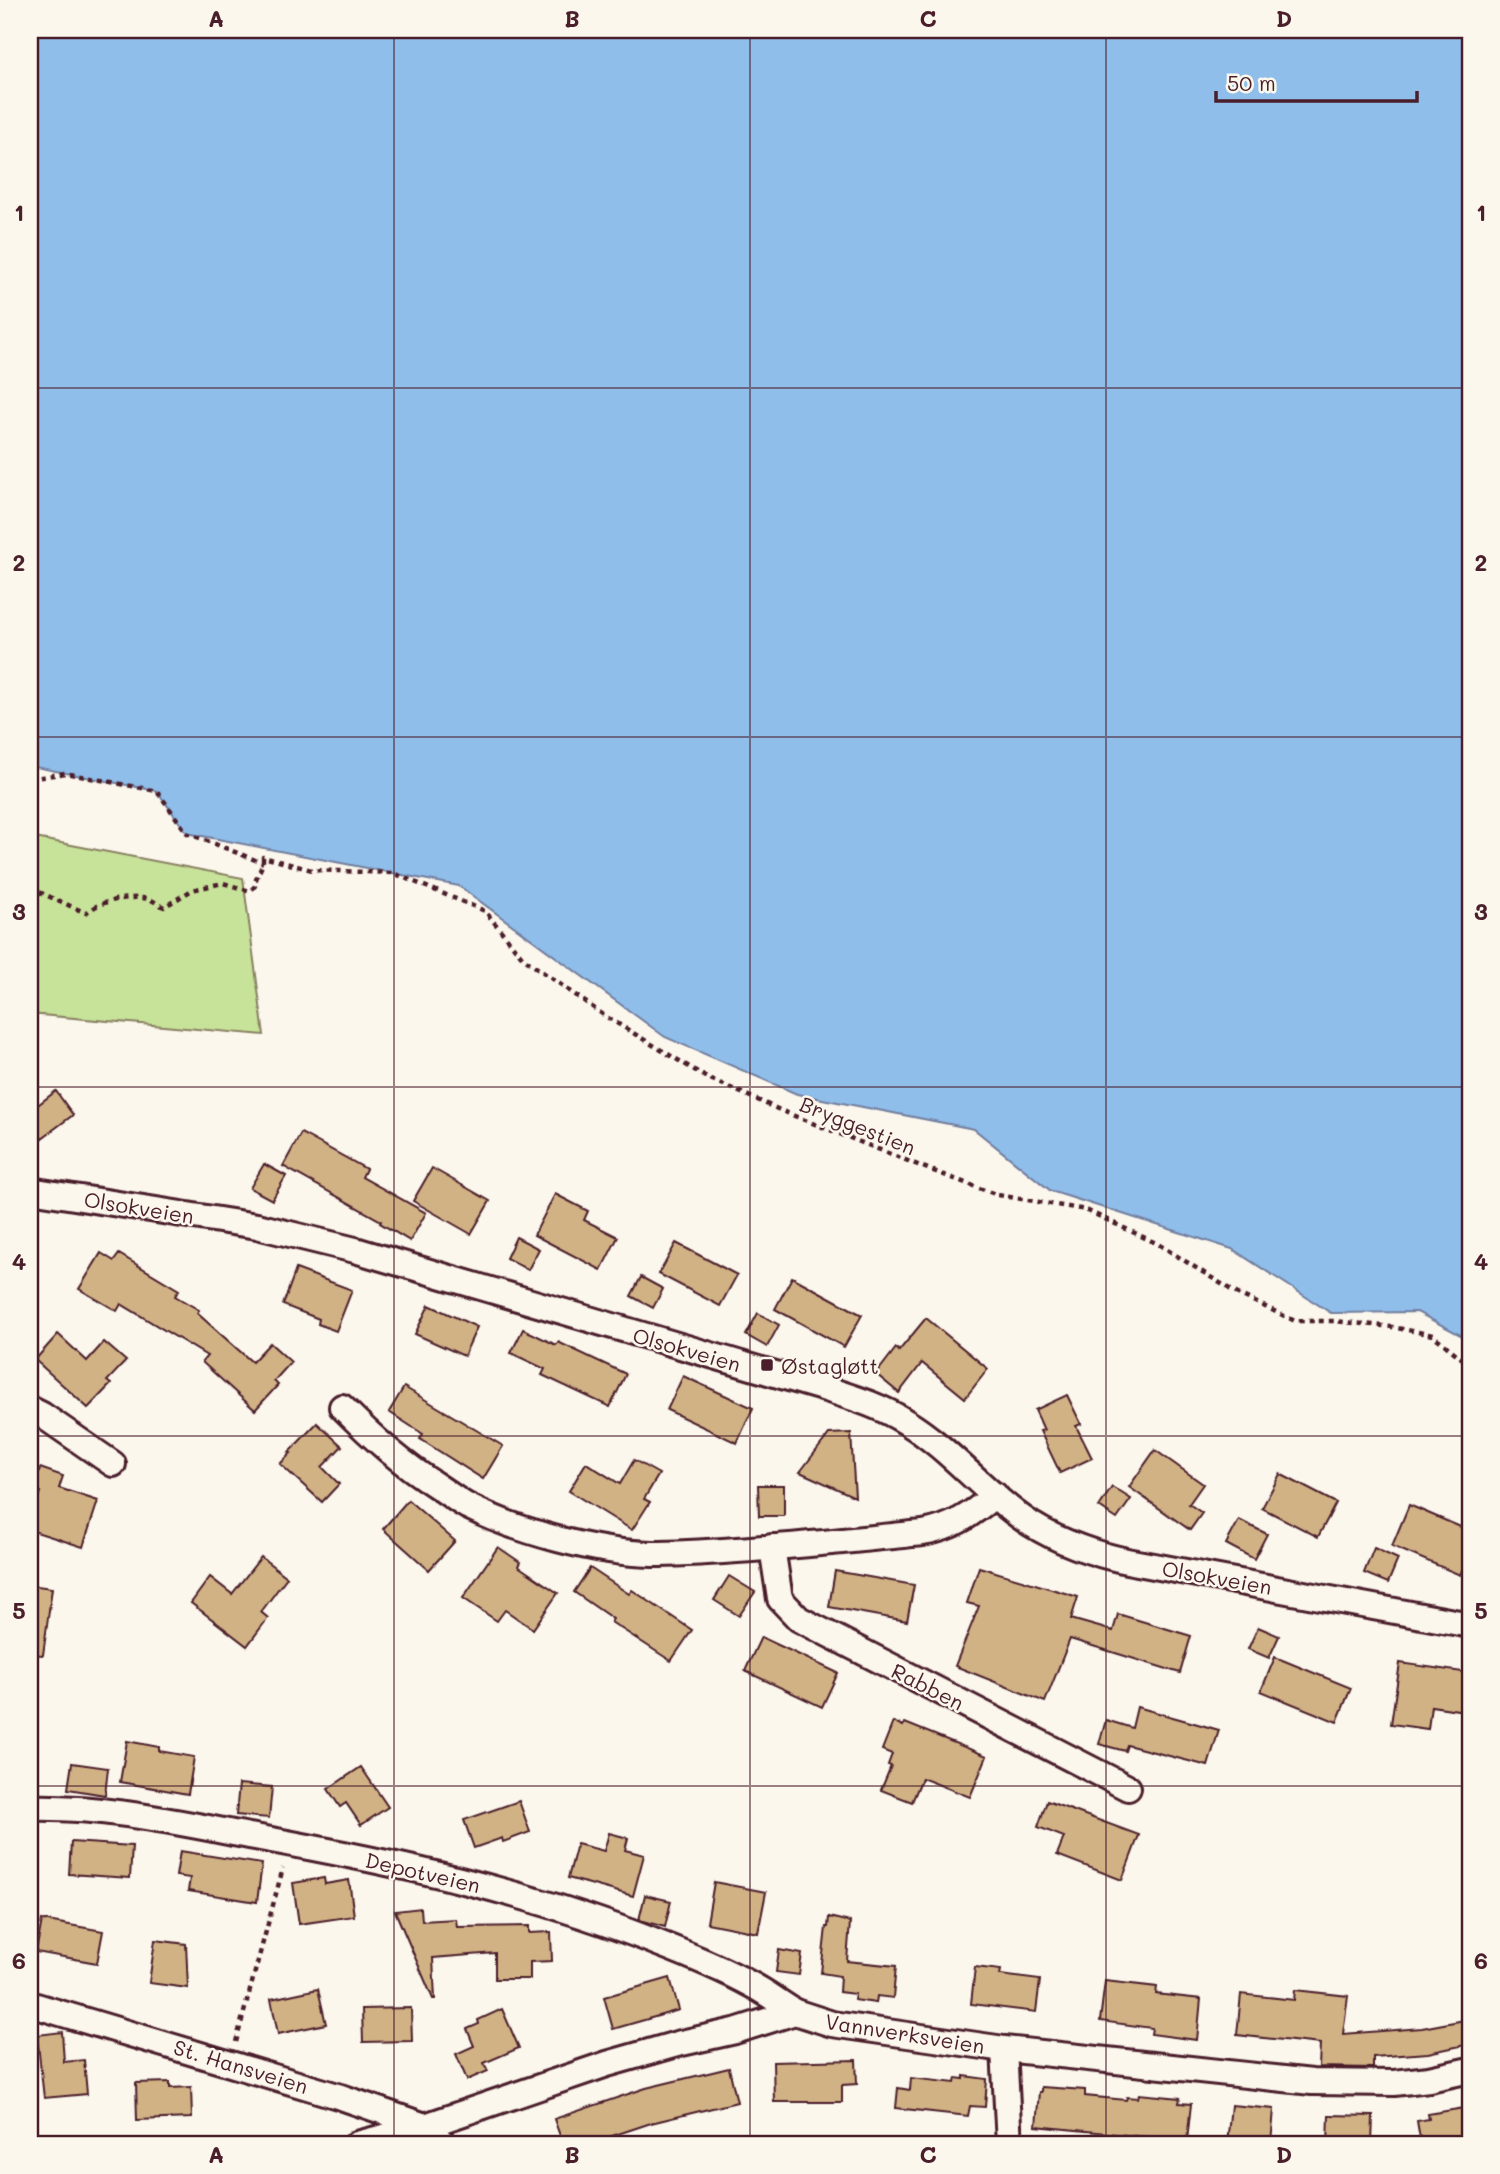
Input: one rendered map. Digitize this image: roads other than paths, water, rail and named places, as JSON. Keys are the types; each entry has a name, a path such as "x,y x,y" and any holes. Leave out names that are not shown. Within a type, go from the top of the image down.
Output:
{"street":[{"name":"Olsokveien","path":"30,1190 257,1226 355,1250 883,1408 929,1438 1031,1524 1073,1545 1104,1556 1470,1625"},
{"path":"342,1407 376,1441 409,1468 464,1504 490,1517 532,1531 602,1548 651,1554 772,1548 938,1530 971,1515 995,1495"},
{"path":"30,1409 113,1464"},
{"name":"Rabben","path":"772,1548 780,1599 799,1619 1128,1788"},
{"name":"Depotveien","path":"30,1808 101,1810 290,1843 414,1869 570,1910 691,1956 751,1984 795,2012"},
{"name":"St. Hansveien","path":"30,2004 341,2096 425,2126 444,2144"},
{"name":"Vannverksveien","path":"358,2144 425,2126 607,2064 735,2031 795,2012 832,2024 1004,2049 1257,2077 1343,2083 1394,2083 1470,2070"},
{"path":"1004,2049 1009,2144"}],"water":[{"path":"30,30 1470,30 1470,1340 1417,1312 1331,1313 1232,1249 1051,1191 974,1129 797,1094 665,1037 459,886 187,833 157,791 30,766"}],"place":[{"name":"Østagløtt","path":"767,1365"}]}
